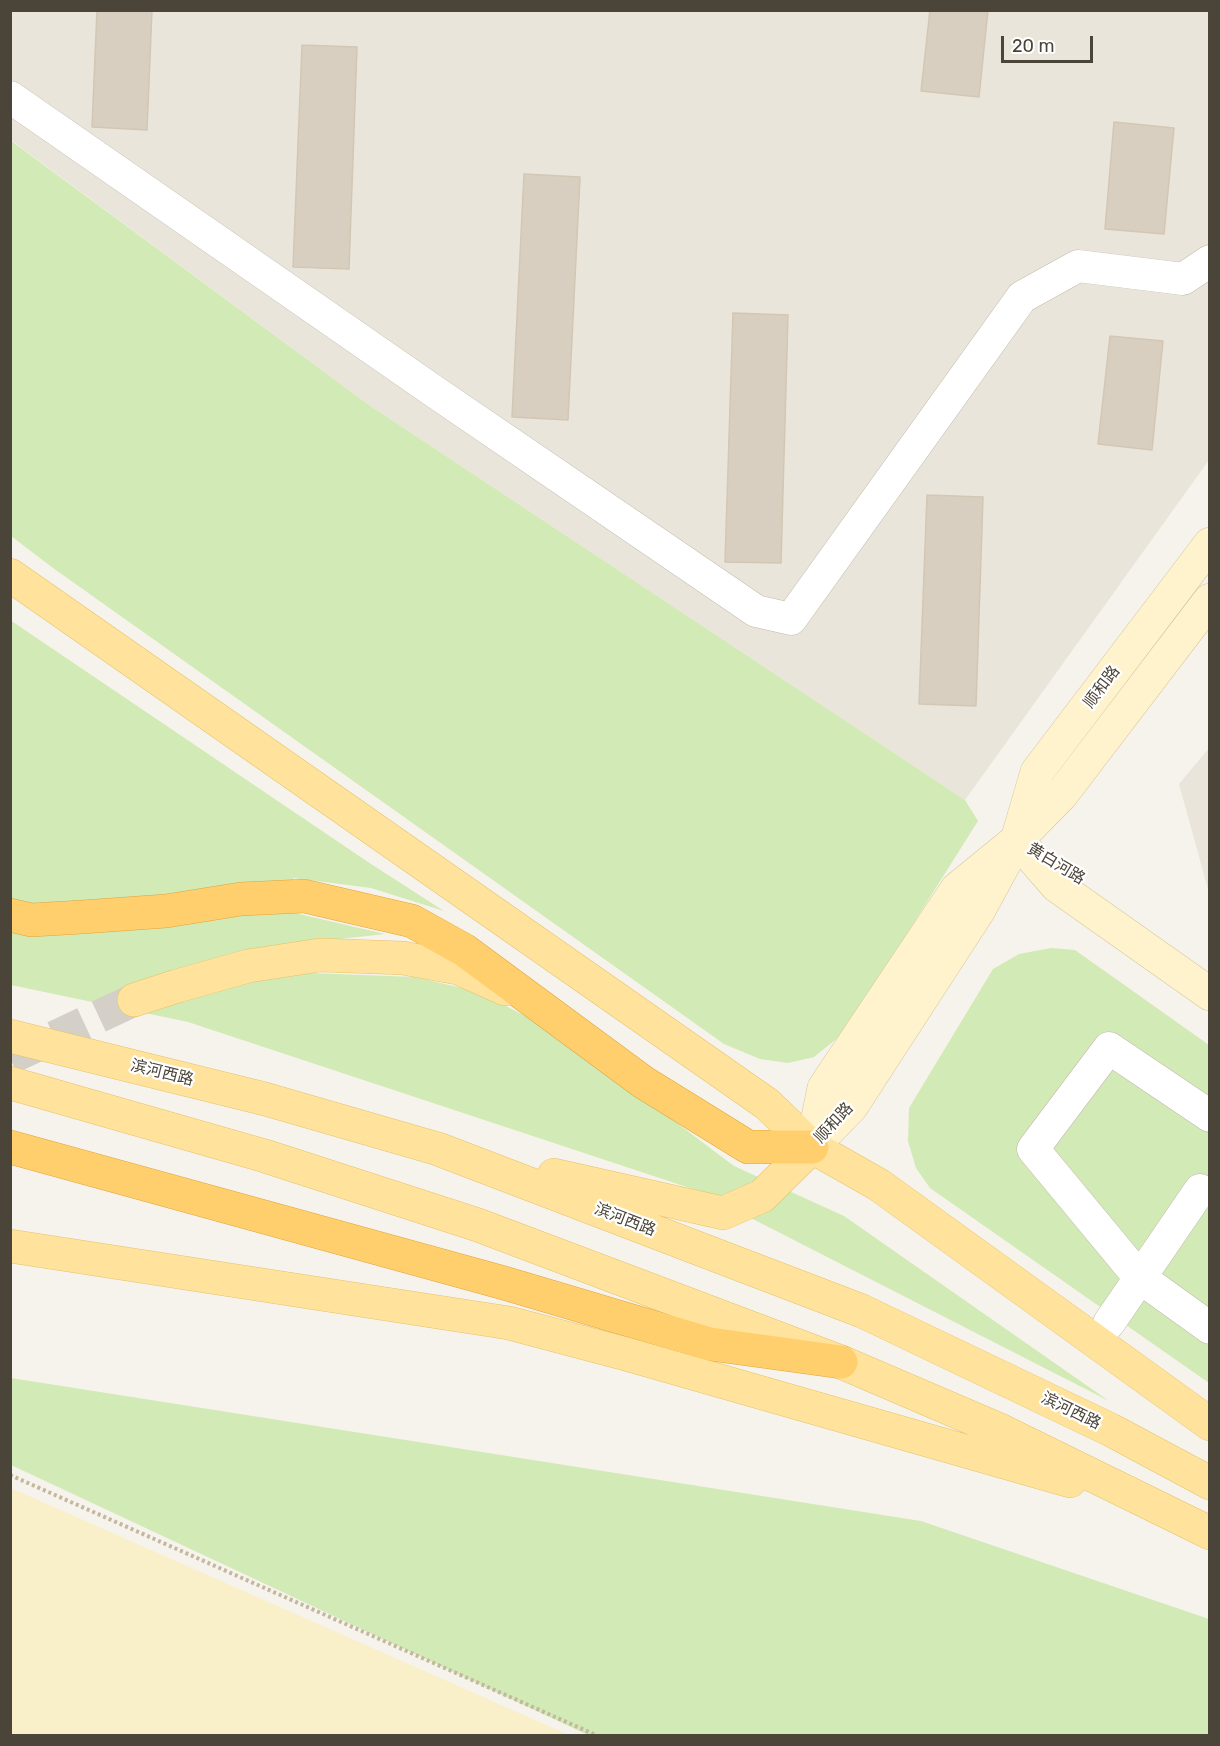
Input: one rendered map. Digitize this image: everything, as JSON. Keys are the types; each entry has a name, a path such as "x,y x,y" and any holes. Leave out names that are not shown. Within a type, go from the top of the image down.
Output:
{"highway":[{"path":"10,915 31,920 82,918 166,911 241,899 304,896 412,921 464,950 643,1082 748,1147 812,1147"},
{"path":"22,1150 504,1283 710,1344 841,1362"}],"main road":[{"path":"10,575 767,1104 812,1147 879,1185 1209,1424"},
{"path":"134,1000 248,966 320,955 403,958 458,968 533,1001"},
{"name":"滨河西路","path":"10,1036 265,1099 438,1149 862,1311 1111,1430 1209,1483"},
{"path":"10,1083 265,1156 478,1225 841,1362 1002,1431 1209,1533"},
{"path":"438,1149 723,1213 762,1196 812,1147"},
{"path":"10,1246 509,1323 626,1354 1159,1507"}],"street":[{"path":"10,97 756,611 791,619 1022,297 1078,266 1183,279 1209,261"},
{"name":"顺和路","path":"1017,840 1037,772 1209,544"},
{"name":"顺和路","path":"812,1147 824,1088 957,889 1017,840 1062,794 1209,600"},
{"name":"黄白河路","path":"1017,840 1068,869 1209,968"},
{"name":"黄白河路","path":"1017,840 1057,886 1209,994"},
{"path":"1209,1116 1109,1048 1033,1149 1139,1277 1209,1328"},
{"path":"1109,1323 1200,1190"}],"path":[{"path":"10,1474 598,1736"}],"shaded area":[{"path":"11,11 1209,11 1209,460 965,800 369,405 11,140"},
{"path":"1209,748 1210,893 1179,784"}],"green space":[{"path":"10,140 369,405 965,800 978,821 845,1032 814,1057 788,1063 760,1059 724,1044 11,536"},
{"path":"10,620 444,911 371,888 293,878 299,914 385,934 304,943 310,973 415,977 479,992 556,1032 734,1166 844,1216 1109,1401 696,1190 188,1022 11,985"},
{"path":"1051,948 1075,950 1209,1045 1209,1383 930,1188 916,1168 908,1141 909,1108 993,969 1019,954"},
{"path":"11,1378 921,1521 1209,1619 1209,1735 588,1735 11,1465"}],"sand":[{"path":"11,1488 569,1735 11,1735"}],"building":[{"path":"97,10 152,10 147,130 92,127"},
{"path":"930,10 988,10 979,97 921,91"},
{"path":"302,45 357,47 349,269 293,267"},
{"path":"1114,122 1174,128 1164,234 1105,229"},
{"path":"524,174 580,177 568,420 512,417"},
{"path":"733,313 788,315 781,563 725,562"},
{"path":"1110,336 1163,341 1152,450 1098,444"},
{"path":"927,495 983,497 976,706 919,704"}],"tunnel":[{"path":"10,1058 134,1000"}]}
